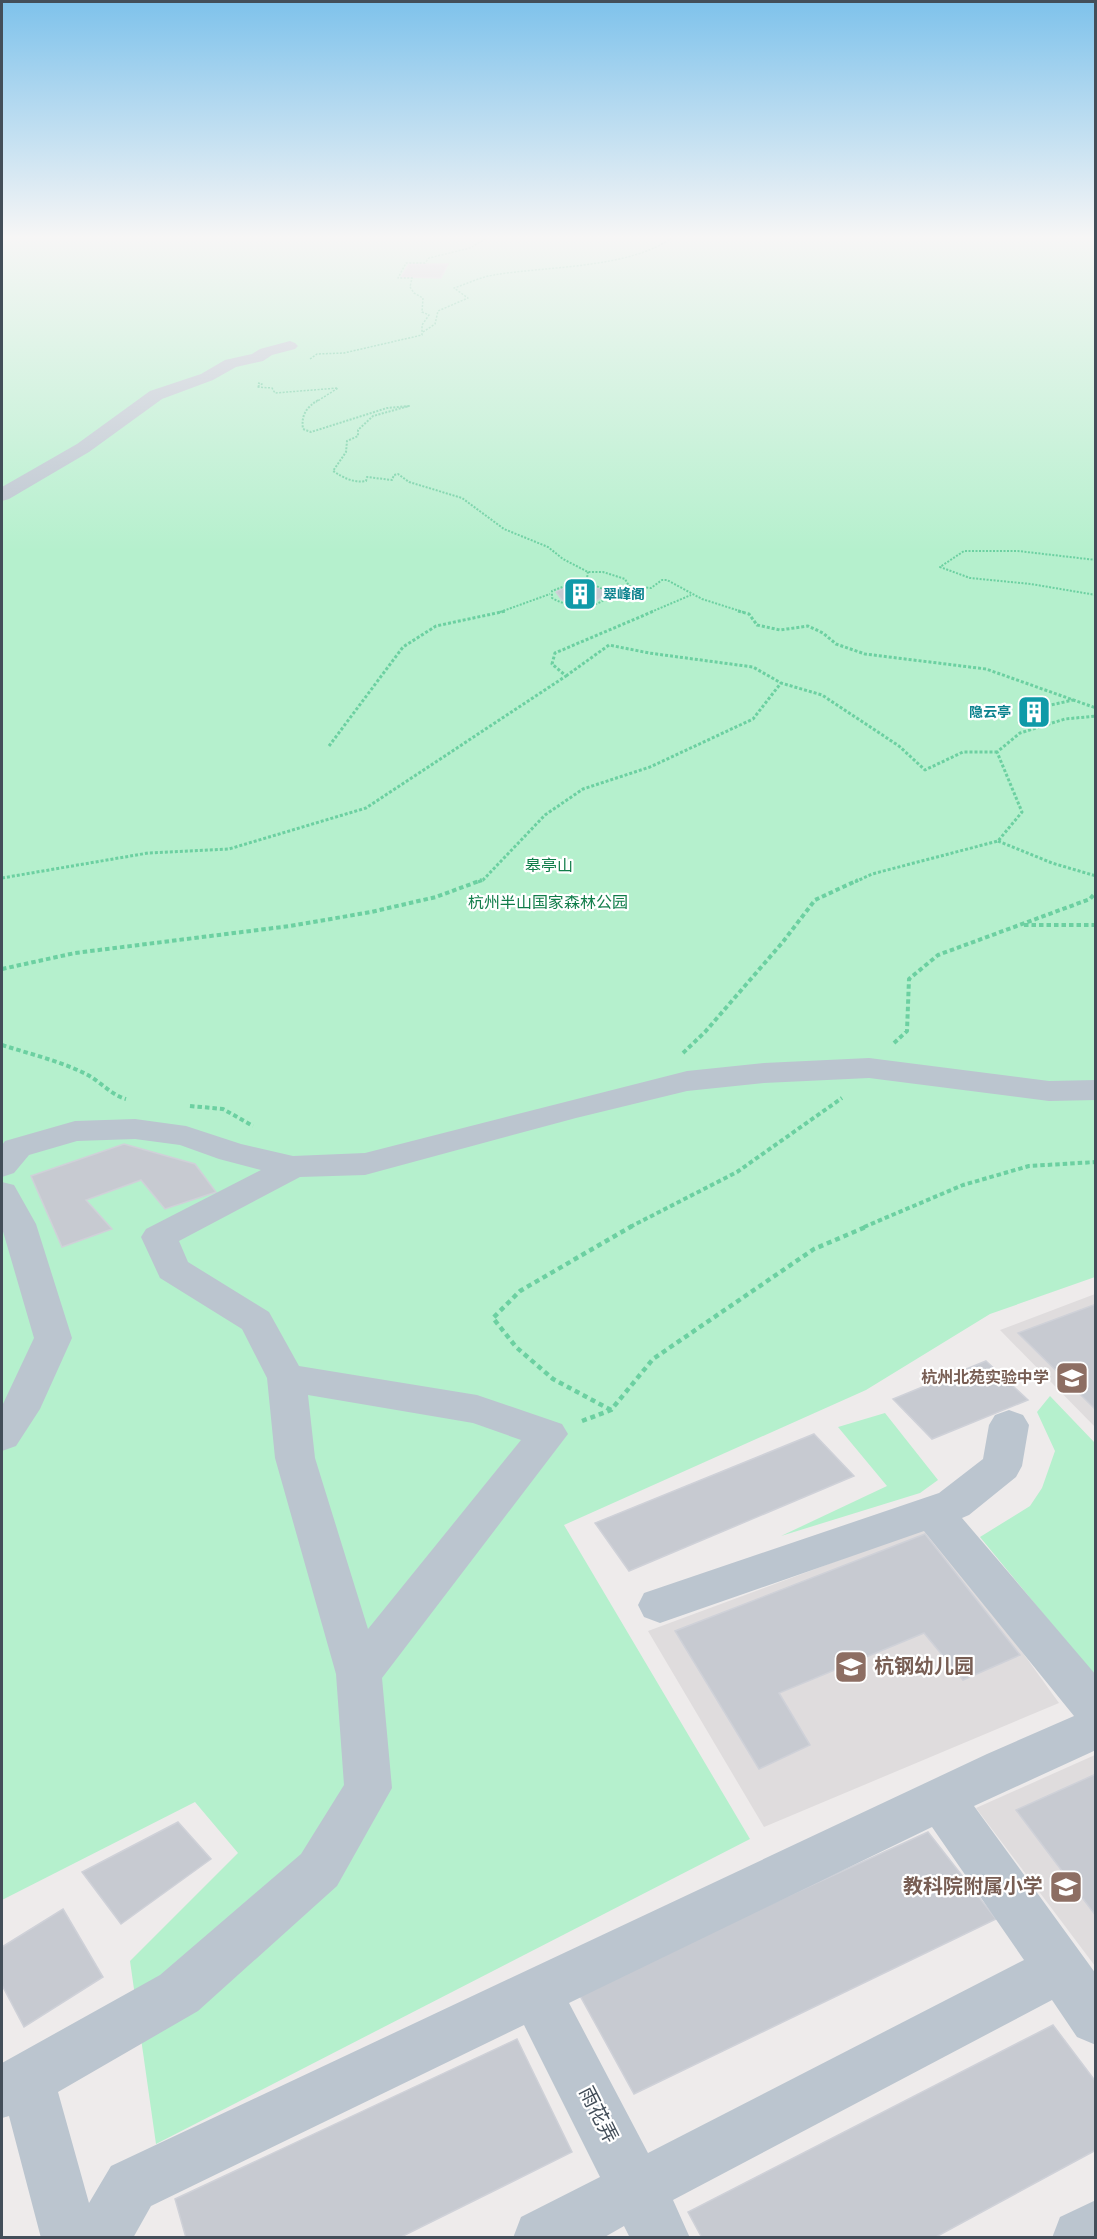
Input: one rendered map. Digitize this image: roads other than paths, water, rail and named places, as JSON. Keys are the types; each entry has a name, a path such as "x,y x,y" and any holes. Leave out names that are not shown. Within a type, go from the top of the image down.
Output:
{"street":[{"path":"2,495 83,448 156,395 207,377 231,363 257,358 266,352 290,346"},
{"path":"2,1166 17,1148 75,1131 135,1129 186,1136 231,1152 293,1167 365,1164 641,1092 698,1080 764,1073 869,1068 1049,1091 1095,1090"},
{"path":"70,2238 14,2085 178,1993 320,1870 368,1788 359,1674 295,1458 286,1378 256,1321 173,1269 159,1237 293,1167"},
{"path":"2,1193 18,1224 53,1338 20,1409 2,1436"},
{"path":"286,1378 477,1409 548,1434 359,1674"},
{"path":"660,1605 954,1504 1002,1466 1009,1425"},
{"path":"932,1511 1095,1709"},
{"path":"101,2238 131,2186 941,1799 1095,1728"},
{"path":"941,1799 1095,2019"},
{"path":"542,2238 1059,1969"},
{"name":"雨花弄","path":"535,1992 661,2238"},
{"path":"1081,2238 1095,2229"}],"place":[{"name":"翠峰阁","path":"580,594"},
{"name":"隐云亭","path":"1034,712"},
{"name":"杭州北苑实验中学","path":"1072,1378"},
{"name":"杭钢幼儿园","path":"851,1667"},
{"name":"教科院附属小学","path":"1066,1887"}],"park label":[{"name":"皋亭山","path":"549,866"},
{"name":"杭州半山国家森林公园","path":"548,903"}]}
